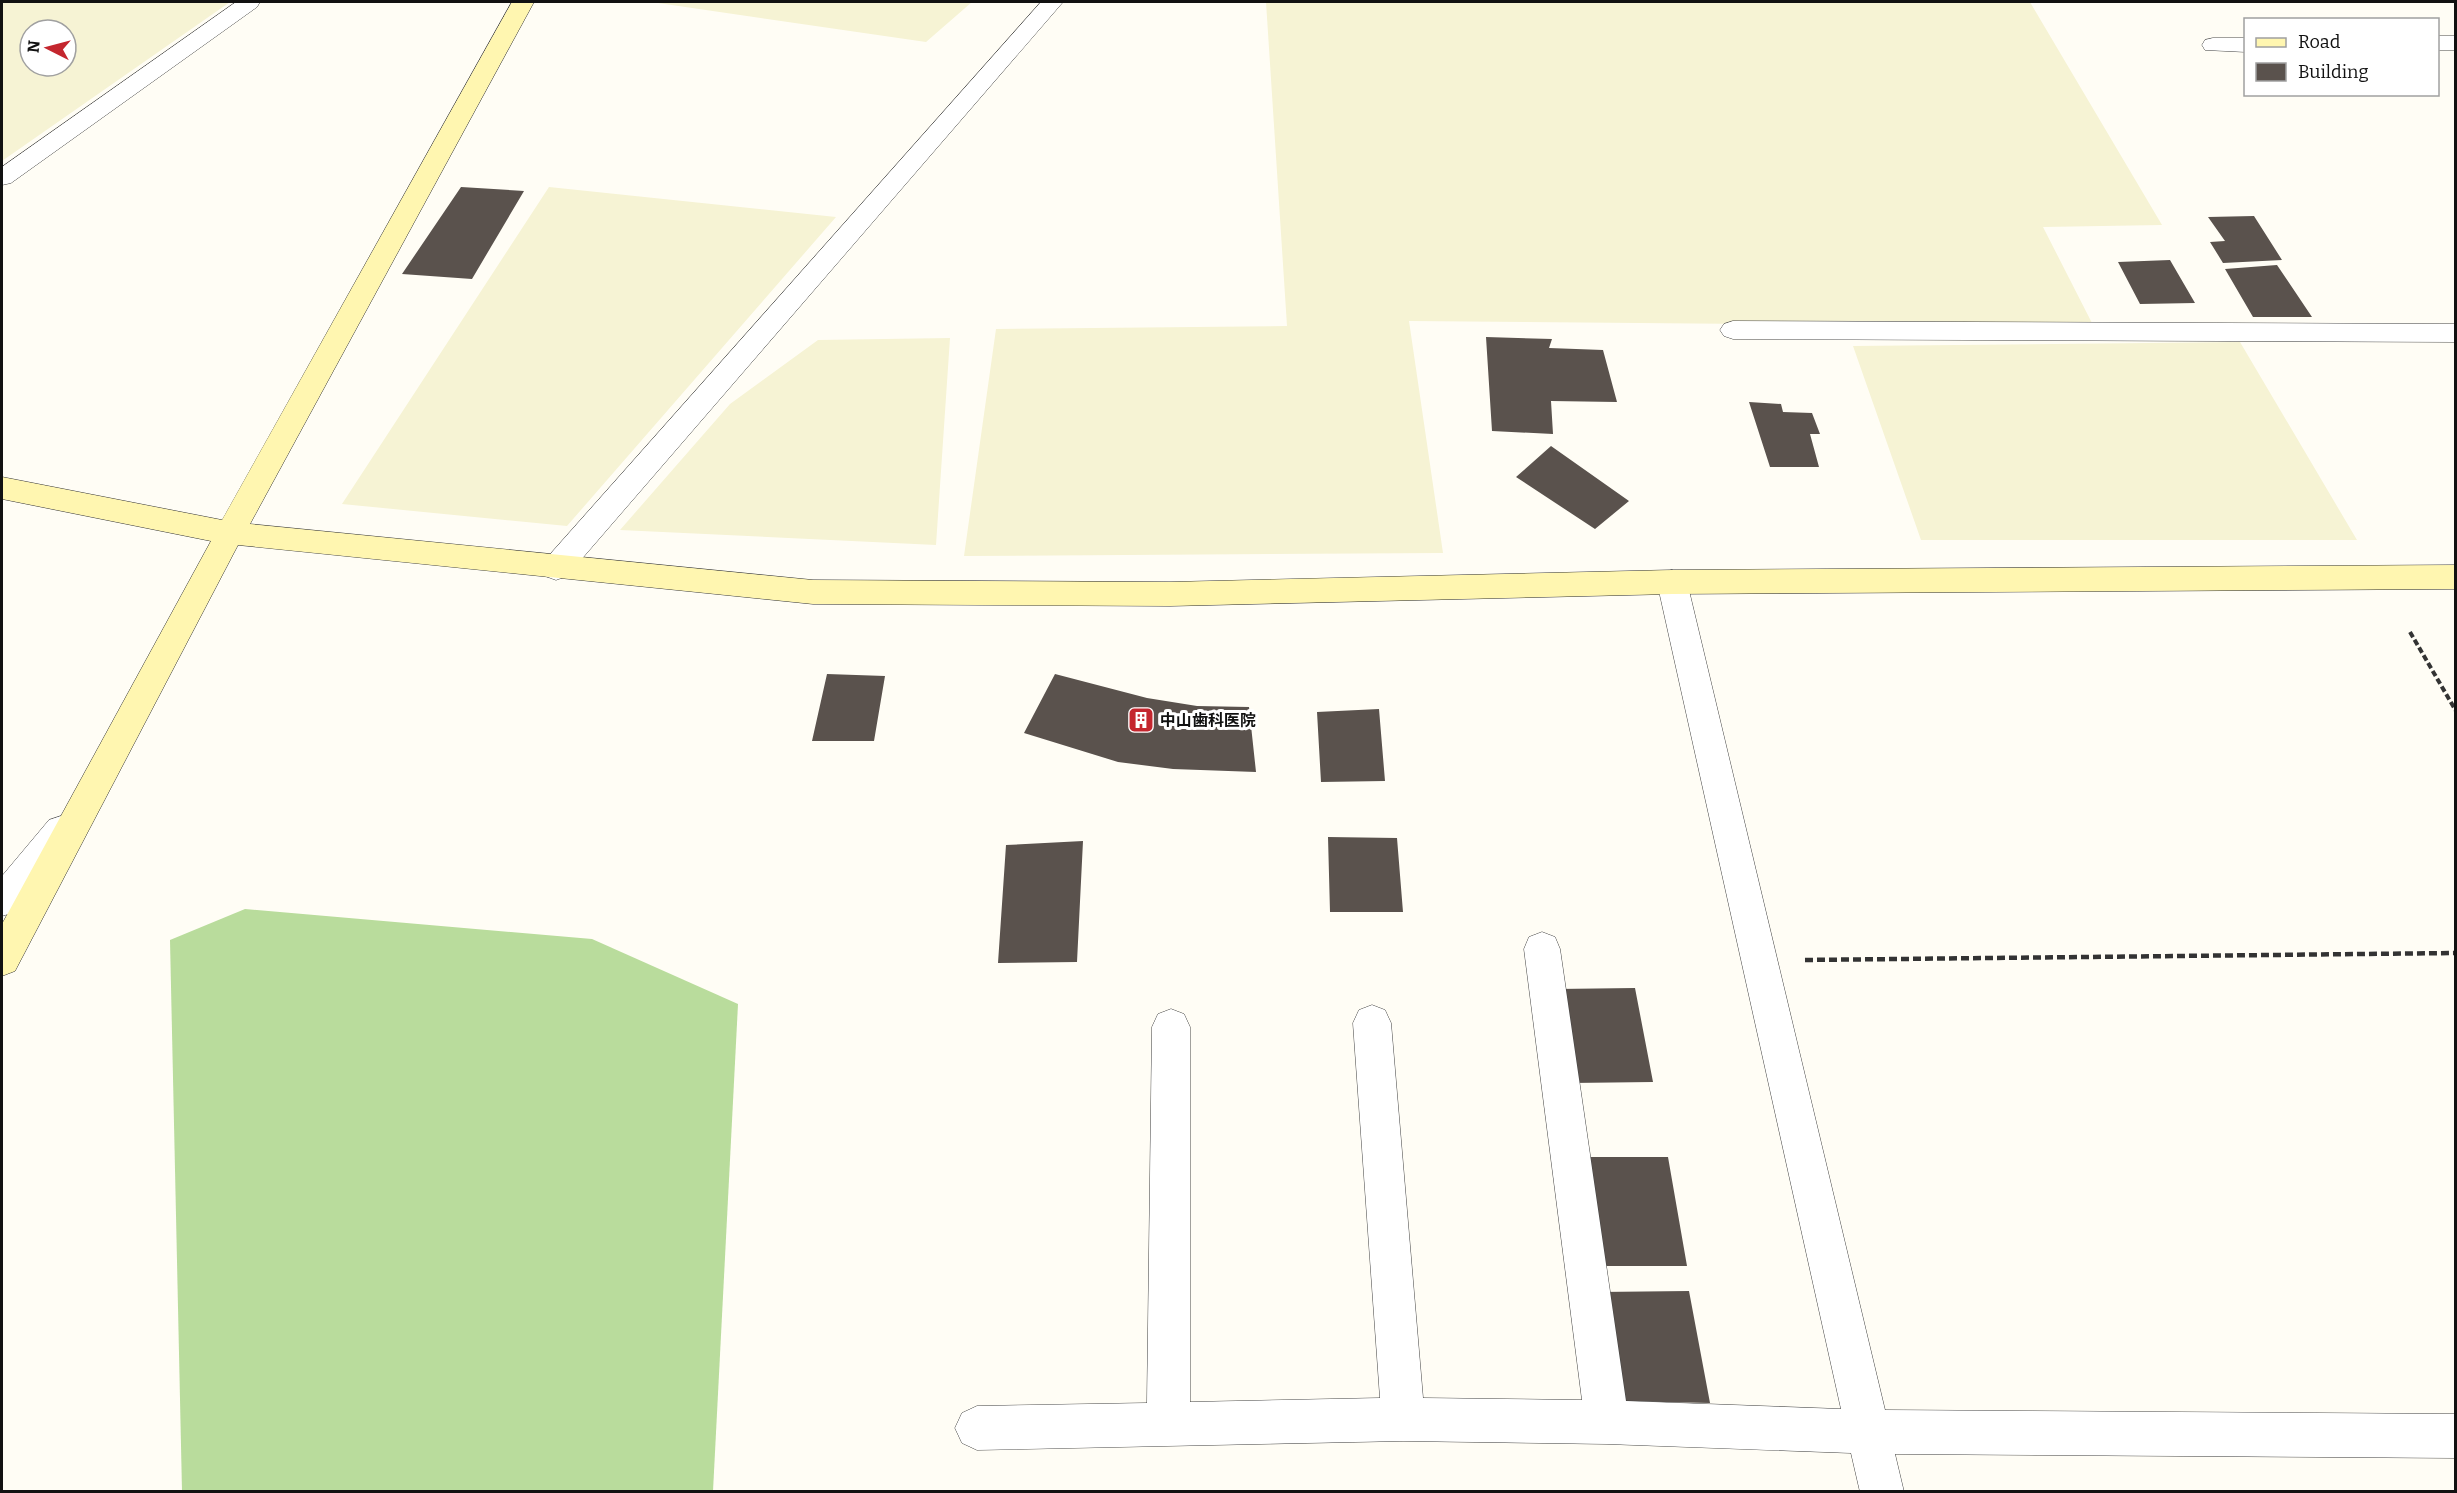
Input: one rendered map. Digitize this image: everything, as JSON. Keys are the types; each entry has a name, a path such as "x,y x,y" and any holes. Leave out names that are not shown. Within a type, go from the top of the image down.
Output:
{"street":[{"path":"2,178 249,2"},
{"path":"2,959 230,533 523,2"},
{"path":"556,568 1052,2"},
{"path":"2439,43 2456,43"},
{"path":"2213,45 2244,45"},
{"path":"1733,330 2456,333"},
{"path":"2,488 230,533 556,568 813,592 1170,594 1672,582 2456,577"},
{"path":"1672,582 1882,1491"},
{"path":"2,900 27,874 90,795"},
{"path":"1542,948 1606,1422"},
{"path":"1372,1023 1403,1419"},
{"path":"1168,1423 1171,1027"},
{"path":"977,1428 1403,1419 1606,1422 1869,1432 2456,1436"}],"path":[{"path":"2410,632 2456,711"},
{"path":"1759,960 2456,953"}],"shaded area":[{"path":"2,2 230,2 2,161"},
{"path":"659,2 972,2 926,42"},
{"path":"1266,2 2030,2 2162,225 2043,227 2094,327 1409,321 1443,553 964,556 996,329 1287,326"},
{"path":"549,187 836,217 567,526 342,504"},
{"path":"950,338 936,545 620,530 730,404 818,340"},
{"path":"2240,342 2357,540 1921,540 1853,346"}],"green space":[{"path":"245,909 592,939 738,1004 713,1491 182,1491 170,940"}],"building":[{"path":"461,187 524,191 472,279 402,274"},
{"path":"2254,216 2282,260 2223,263 2210,242 2225,241 2208,217"},
{"path":"2170,260 2195,303 2140,304 2118,262"},
{"path":"2277,265 2312,317 2253,317 2225,269"},
{"path":"1486,337 1552,339 1549,348 1603,350 1617,402 1551,401 1553,434 1492,431"},
{"path":"1749,402 1781,404 1783,412 1812,413 1820,434 1810,434 1819,467 1770,467"},
{"path":"1551,446 1629,501 1595,529 1516,477"},
{"path":"827,674 885,676 874,741 812,741"},
{"name":"中山歯科医院","path":"1055,674 1147,698 1197,706 1249,707 1256,772 1173,769 1118,762 1024,733"},
{"path":"1379,709 1385,781 1321,782 1317,712"},
{"path":"1328,837 1397,838 1403,912 1330,912"},
{"path":"1083,841 1077,962 998,963 1006,845"},
{"path":"1635,988 1653,1082 1571,1083 1557,989"},
{"path":"1586,1157 1668,1157 1687,1266 1598,1266"},
{"path":"1689,1291 1710,1403 1616,1401 1599,1292"}],"place":[{"name":"中山歯科医院","path":"1141,720"}]}
